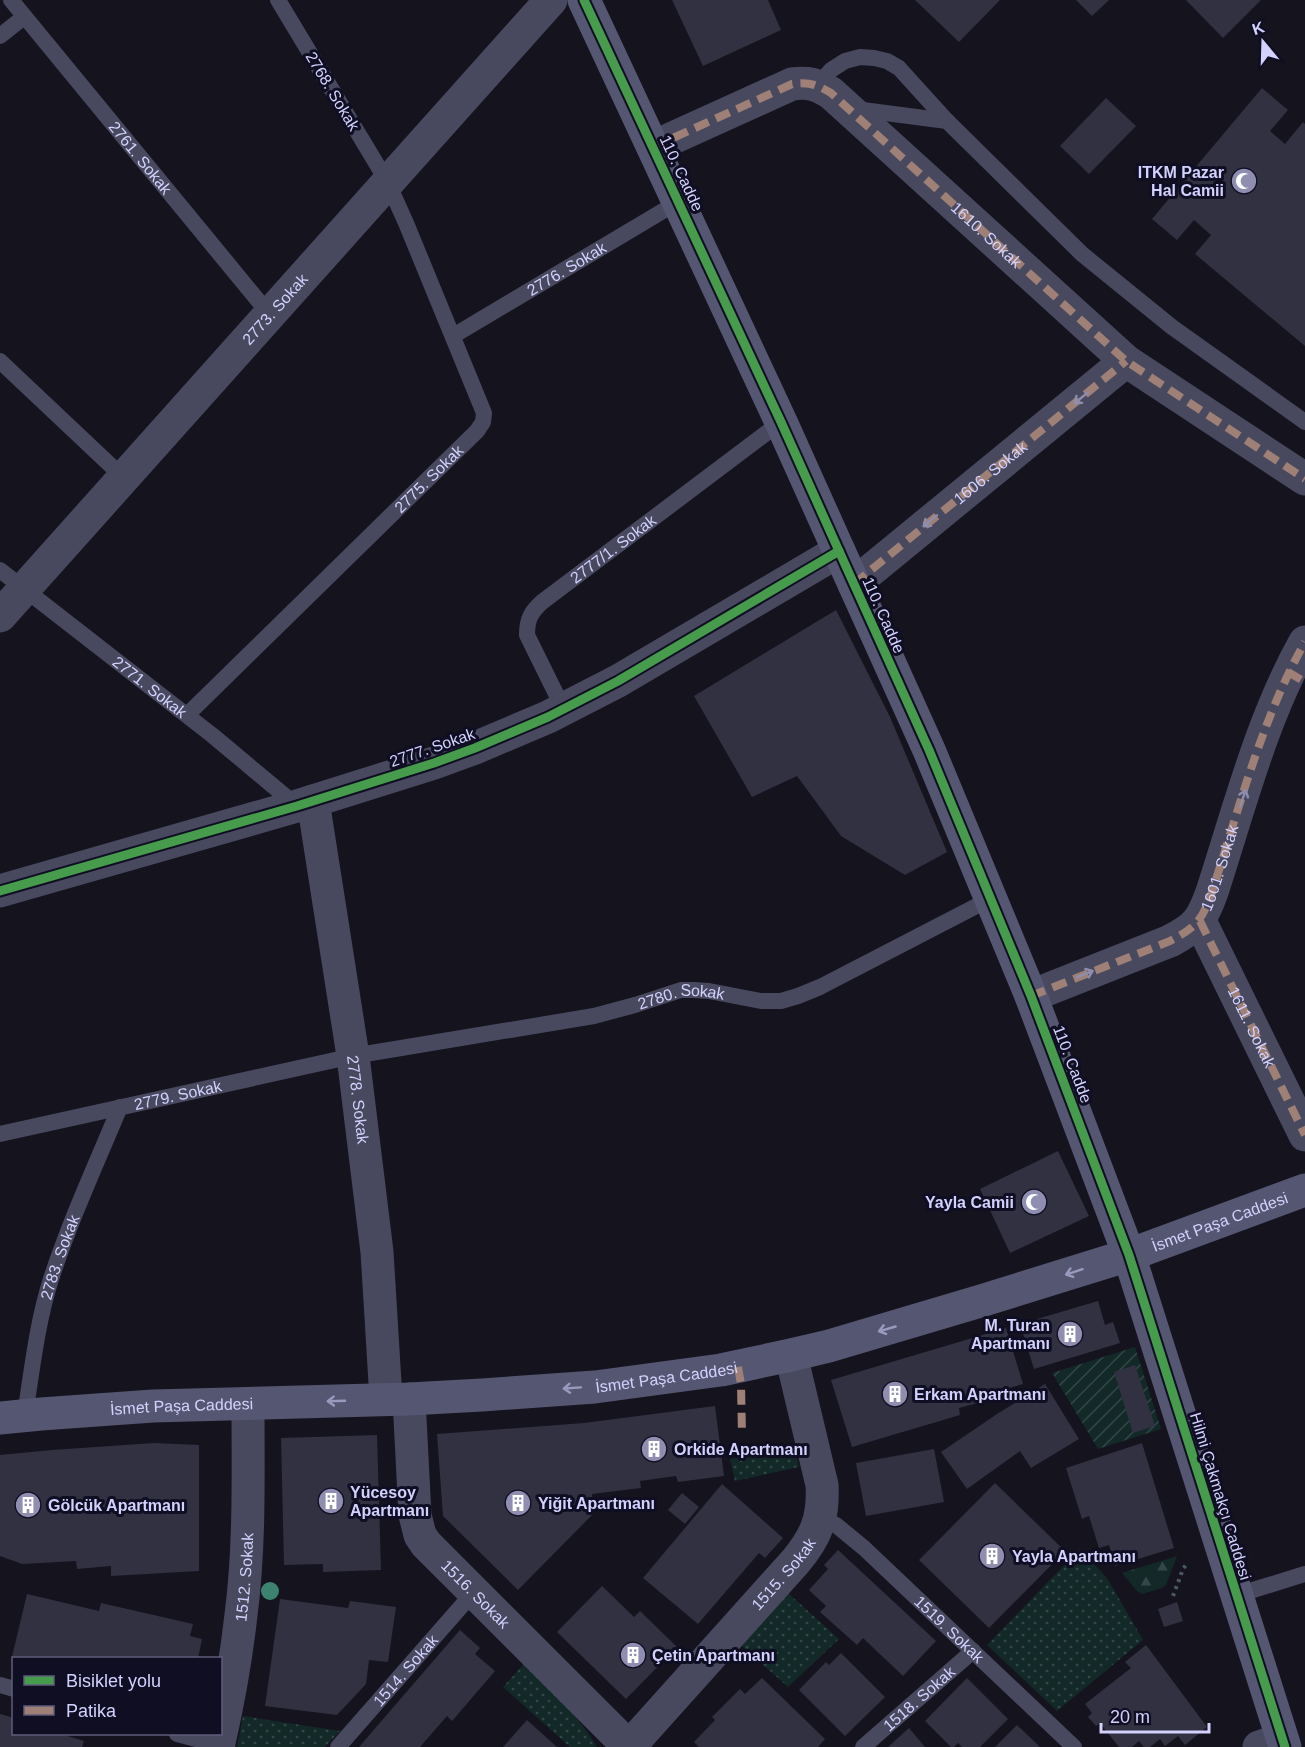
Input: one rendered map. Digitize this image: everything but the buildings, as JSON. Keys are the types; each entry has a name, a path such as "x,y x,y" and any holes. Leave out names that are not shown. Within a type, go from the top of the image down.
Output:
{"street":[{"name":"2773. Sokak","path":"0,616 12,580 124,478 551,0"},
{"name":"110. Cadde","path":"584,0 781,422 929,750 1031,996 1129,1255"},
{"path":"653,147 792,84 803,82 818,85"},
{"name":"1610. Sokak","path":"818,85 831,93 1126,361 1305,479"},
{"name":"1606. Sokak","path":"854,584 1126,361"},
{"name":"2777. Sokak","path":"0,891 305,803 475,748 564,710 618,681 840,551"},
{"name":"1601. Sokak","path":"1031,996 1170,941 1200,921 1212,892 1272,709 1296,677 1305,642"},
{"name":"2778. Sokak","path":"305,803 353,1056 398,1399"},
{"name":"1611. Sokak","path":"1200,921 1305,1135"},
{"name":"İsmet Paşa Caddesi","path":"12,1417 153,1406 482,1395 596,1387 721,1370 791,1355 984,1300 1129,1255 1305,1190"},
{"name":"Hilmi Çakmakçı Caddesi","path":"1129,1255 1237,1595 1275,1744"},
{"name":"1515. Sokak","path":"629,1747 802,1554 813,1537 821,1517 822,1485 791,1355"},
{"name":"1516. Sokak","path":"398,1399 420,1535 432,1552 629,1747"},
{"name":"1512. Sokak","path":"222,1731 242,1614 246,1545 248,1404"}],"lane":[{"name":"2761. Sokak","path":"11,0 270,315"},
{"name":"2768. Sokak","path":"278,0 388,183"},
{"path":"0,36 24,17"},
{"path":"818,85 831,70 845,61 860,57 887,61 898,68 947,121 1082,254 1172,327 1305,422"},
{"path":"848,109 947,121"},
{"name":"2775. Sokak","path":"187,715 477,431 483,422 484,413 388,183"},
{"name":"2776. Sokak","path":"453,336 678,202"},
{"path":"0,361 124,478"},
{"name":"2777/1. Sokak","path":"564,710 527,635 527,623 531,612 781,422"},
{"name":"2771. Sokak","path":"12,580 305,803"},
{"name":"2780. Sokak","path":"353,1056 594,1016 681,990 709,991 761,1001 781,1001 820,987 990,899"},
{"name":"2779. Sokak","path":"0,1134 353,1056"},
{"name":"2783. Sokak","path":"12,1417 50,1281 77,1209 120,1107"},
{"name":"1519. Sokak","path":"821,1517 836,1525 864,1548 1074,1747"},
{"path":"1237,1595 1305,1574"},
{"name":"1514. Sokak","path":"339,1747 473,1593"},
{"name":"1518. Sokak","path":"863,1747 973,1651"},
{"path":"180,1735 219,1746"}],"path":[{"path":"1173,1596 1183,1569 1189,1561"}],"green space":[{"path":"1135,1347 1161,1429 1098,1449 1052,1373"},
{"path":"793,1445 799,1467 735,1481 730,1459"},
{"path":"1080,1549 1107,1578 1143,1640 1057,1711 987,1645"},
{"path":"1177,1556 1166,1585 1162,1588 1142,1594 1122,1573"},
{"path":"788,1593 839,1639 788,1687 741,1645"},
{"path":"524,1664 573,1714 597,1747 570,1747 503,1687"},
{"path":"243,1716 340,1731 325,1747 237,1747"}],"marked path":[{"path":"653,147 792,84 812,84 831,93 1126,361 1305,479"},
{"path":"854,584 1126,361"},
{"path":"1031,996 1170,941 1197,922 1212,892 1242,796 1276,701 1305,642"},
{"path":"1288,672 1305,682"},
{"path":"1200,921 1305,1135"},
{"path":"738,1367 741,1384 742,1435"}],"cycle path":[{"path":"584,0 781,422 929,750 1031,996 1129,1255 1285,1747"},
{"path":"0,891 297,806 475,748 548,717 618,681 839,551"}],"place":[{"name":"ITKM Pazar Hal Camii","path":"1244,181"},
{"name":"Yayla Camii","path":"1034,1202"},
{"name":"M. Turan Apartmanı","path":"1070,1334"},
{"name":"Erkam Apartmanı","path":"895,1394"},
{"name":"Orkide Apartmanı","path":"654,1449"},
{"name":"Yücesoy Apartmanı","path":"331,1501"},
{"name":"Yiğit Apartmanı","path":"518,1503"},
{"name":"Gölcük Apartmanı","path":"28,1505"},
{"name":"Yayla Apartmanı","path":"992,1556"},
{"name":"Çetin Apartmanı","path":"633,1655"}]}
